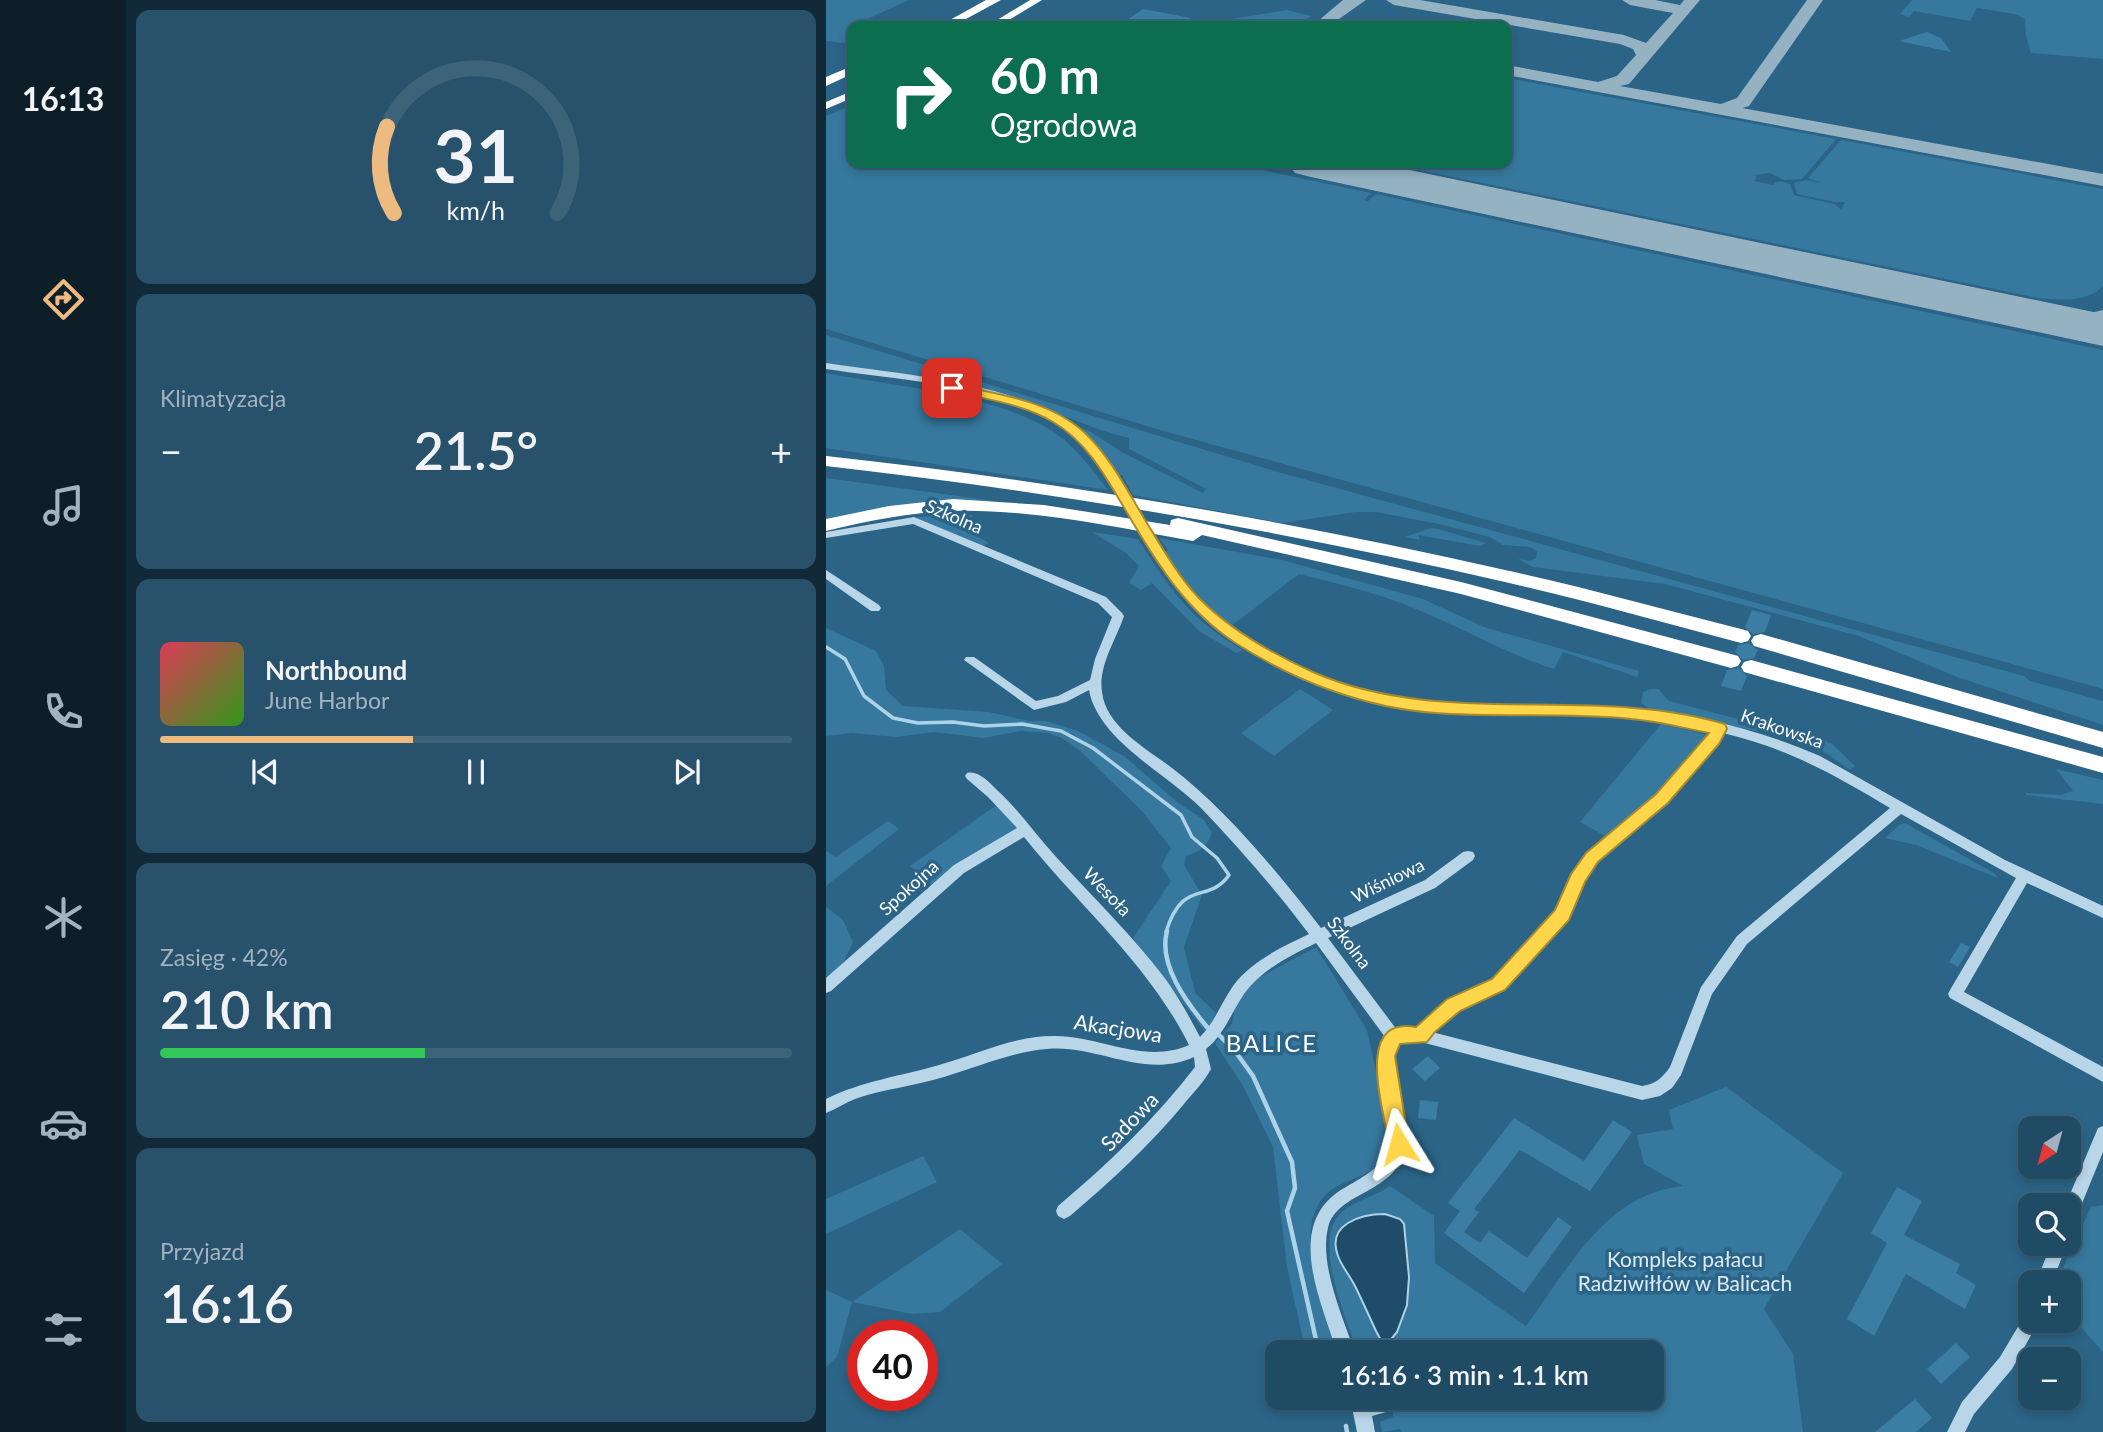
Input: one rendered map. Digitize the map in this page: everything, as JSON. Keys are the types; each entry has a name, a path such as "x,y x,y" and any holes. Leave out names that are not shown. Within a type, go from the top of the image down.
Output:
{"highway":[{"path":"955,21 995,0"},
{"path":"966,21 1006,0"},
{"path":"826,82 847,72"},
{"path":"826,87 847,78"},
{"path":"826,461 1071,493 1236,521 1493,573 1751,638 2103,740"},
{"path":"826,471 967,490 1186,526 1461,589 2103,765"},
{"path":"826,525 910,509 990,506 1065,513 1288,550"}],"main road":[{"path":"1001,21 1037,0"},
{"path":"826,106 847,96"}],"street":[{"name":"Krakowska","path":"826,366 985,393 1035,408 1079,435 1097,453 1182,588 1217,622 1275,660 1341,688 1395,702 1433,708 1631,713 1719,729 1798,752 2024,876 2103,912"},
{"name":"Szkolna","path":"826,535 914,520 1102,600 1118,617 1114,635 1093,683 1098,704 1134,748 1179,780 1250,853 1321,935 1394,1037"},
{"path":"826,574 875,608"},
{"path":"970,660 1034,706 1062,699 1093,683"},
{"path":"1421,1036 1428,1026 1453,1005 1499,985 1563,914 1577,878 1592,858 1662,798 1713,740 1719,729"},
{"name":"Wesoła","path":"971,776 981,782 1026,829 1084,897 1129,941 1179,1009 1198,1048"},
{"path":"1342,1340 1319,1255 1320,1226 1331,1205 1345,1194 1372,1183 1397,1157 1399,1144 1386,1056 1388,1045 1394,1037 1408,1034 1421,1036 1642,1094 1654,1091 1667,1083 1676,1070 1706,991 1742,940 1900,807"},
{"name":"Spokojna","path":"826,987 959,869 1026,829"},
{"name":"Wiśniowa","path":"1321,935 1432,883 1468,856"},
{"path":"2024,876 1955,994 2103,1075"},
{"path":"1198,1048 1213,1037 1235,993 1250,976 1321,935"},
{"name":"Akacjowa","path":"826,1107 858,1091 898,1084 1017,1048 1049,1042 1076,1042 1149,1059 1164,1059 1198,1048"},
{"name":"Sadowa","path":"1064,1211 1114,1169 1182,1097 1203,1069 1203,1059 1198,1048"},
{"path":"2078,1193 2103,1133"},
{"path":"1956,1432 1968,1408 2006,1363 2024,1333"},
{"path":"1362,1410 1366,1432"}],"green space":[{"path":"826,0 909,0 863,21 847,21 847,43 826,41"},
{"path":"1912,0 2103,0 2103,59 2031,53 2025,19 2015,14 1977,8 1970,21 1914,11 1909,17 1900,14"},
{"path":"1287,10 1311,16 1304,21 1218,21"},
{"path":"1512,79 1836,139 1802,179 1784,180 1770,173 1755,175 1757,177 1754,181 1773,185 1786,182 1790,184 1794,195 1834,204 1841,209 1845,202 1797,194 1794,183 1806,180 1821,183 1808,178 1841,140 2103,189 2103,286 2081,298 2038,298 1410,168 1512,168"},
{"path":"847,107 847,168 1253,168 1371,193 1364,200 1368,201 1376,194 2103,350 2103,689 1167,432 826,329 826,116"},
{"path":"826,335 1278,472 2024,676 2030,681 2103,701 2103,725 1957,677 1859,636 1665,584 1533,567 1518,559 1530,561 1536,558 1537,551 1530,547 1503,545 1490,537 1439,524 1376,512 1356,512 1282,523 1133,495 1122,475 1118,476 1096,445 1076,427 1091,432 1120,451 1203,493 1206,489 1129,449 1129,438 1034,404 959,385 826,364"},
{"path":"826,373 940,392 1024,417 1066,441 1108,490 826,448"},
{"path":"826,478 995,501 962,501 826,521"},
{"path":"973,515 964,529 989,543 981,547 916,517"},
{"path":"1431,528 1486,543 1480,546 1418,535 1420,540 1405,537"},
{"path":"1092,532 1138,539 1171,588 1195,615 1243,650 1236,653 1199,631 1152,583 1141,590 1129,583 1139,566 1126,553"},
{"path":"1159,538 1282,560 1423,599 1484,627 1639,671 1637,677 1563,652 1554,669 1402,603 1299,574 1230,627 1202,602 1186,583 1164,553 1168,550"},
{"path":"826,628 876,651 884,666 886,690 903,706 989,712 1029,721 1046,721 1078,731 1124,756 1177,802 1204,820 1212,833 1210,838 1202,848 1186,856 1184,865 1202,895 1184,947 1195,993 1216,1013 1206,1033 1133,938 1171,881 1161,866 1171,848 1142,811 1079,750 1062,738 1048,733 1021,731 984,738 934,732 896,737 852,733 826,736"},
{"path":"1300,689 1333,710 1274,756 1241,733"},
{"path":"1658,689 1669,701 1831,743 1855,766 1850,770 1826,753 1794,739 1649,709 1641,703 1643,692"},
{"path":"1661,724 1713,736 1630,822 1607,837 1580,822"},
{"path":"2056,769 2103,780 2103,804 2026,795 2061,795 2073,791"},
{"path":"998,804 1020,828 932,885 910,866"},
{"path":"888,821 899,829 826,886 826,851 836,857"},
{"path":"1905,823 1994,873 1998,878 1916,845 1885,838"},
{"path":"826,907 843,920 853,942 841,967 826,981"},
{"path":"1316,947 1367,1030 1388,1127 1393,1136 1378,1165 1331,1190 1318,1205 1312,1223 1310,1245 1313,1268 1333,1340 1303,1340 1287,1267 1273,1147 1243,1086 1215,1043 1232,1024 1237,999 1249,983"},
{"name":"Kompleks pałacu Radziwiłłów w Balicach","path":"1726,1087 1843,1173 1764,1309 1793,1354 1803,1432 1401,1432 1400,1429 1382,1432 1380,1422 1393,1417 1393,1410 1664,1410 1664,1340 1354,1340 1334,1280 1329,1241 1333,1224 1342,1212 1390,1186 1434,1216 1435,1263 1526,1326 1574,1258 1610,1219 1632,1203 1656,1192 1683,1186 1644,1164 1637,1135 1673,1129 1669,1110"},
{"path":"923,1156 937,1182 826,1234 826,1199"},
{"path":"2103,1206 2103,1352 2081,1327 2081,1270 2062,1270 2068,1256 2081,1256 2081,1229 2091,1207"},
{"path":"960,1229 1002,1264 940,1312 912,1314 852,1302"},
{"path":"826,1290 852,1302 837,1357 826,1367"}],"shaded area":[{"path":"1385,1214 1400,1219 1404,1224 1409,1277 1407,1305 1397,1332 1390,1340 1381,1340 1338,1256 1337,1236 1341,1229 1366,1216"}],"building":[{"path":"1143,9 1191,18 1186,21 1125,21"},
{"path":"1927,32 1941,38 1951,52 1899,41"},
{"path":"1752,610 1771,615 1765,632 1753,634 1745,627"},
{"path":"1749,643 1758,650 1754,658 1743,660 1735,652 1738,645"},
{"path":"1739,668 1747,676 1741,691 1721,686 1727,670"},
{"path":"1961,943 1970,947 1958,967 1949,962"},
{"path":"1428,1056 1440,1068 1425,1081 1412,1069"},
{"path":"1420,1100 1438,1102 1436,1120 1418,1118"},
{"path":"1514,1118 1584,1161 1613,1120 1632,1132 1590,1191 1520,1150 1474,1209 1479,1212 1464,1232 1480,1243 1489,1231 1527,1258 1558,1217 1572,1227 1524,1293 1444,1233 1460,1211 1448,1203"},
{"path":"1897,1187 1922,1201 1904,1235 1960,1264 1956,1273 1976,1285 1965,1309 1906,1274 1874,1336 1847,1319 1887,1243 1871,1233"},
{"path":"1956,1343 1970,1357 1941,1384 1927,1369"},
{"path":"1915,1399 1932,1418 1916,1432 1875,1432"}],"waterway":[{"path":"826,647 845,659 864,696 893,718 918,723 953,722 984,726 1022,724 1061,731 1093,748 1181,815 1192,837 1217,858 1229,875 1213,889 1196,894 1180,904 1166,932"},
{"path":"1167,931 1165,944 1170,969 1183,994 1207,1027"},
{"path":"1219,1035 1235,1051 1253,1076 1292,1162 1295,1188 1287,1211 1316,1340"},
{"path":"1346,1426 1347,1432"}],"taxiway":[{"path":"1326,21 1349,3 1358,0"},
{"path":"1394,0 1624,40 1640,46 1644,56"},
{"path":"1630,0 1683,10"},
{"path":"1683,10 1692,0"},
{"path":"1722,110 1743,102 1815,0"},
{"path":"1644,56 1683,10"},
{"path":"1598,87 1623,80 1644,56"},
{"path":"1512,71 1598,87"},
{"path":"1598,87 1722,110"},
{"path":"1722,110 2103,180"},
{"path":"2044,318 2077,322 2103,316"}],"runway":[{"path":"1335,168 2103,330"}],"district":[{"name":"BALICE","path":"1272,1044"}],"route":[{"path":"952,388 995,395 1035,408 1058,419 1079,435 1103,462 1154,546 1193,600 1240,639 1308,676 1370,696 1433,708 1631,713 1719,729 1713,740 1662,798 1634,824 1614,837 1584,867 1563,914 1499,985 1453,1005 1428,1026 1421,1036 1408,1034 1394,1037 1388,1045 1386,1056 1399,1144"}]}
